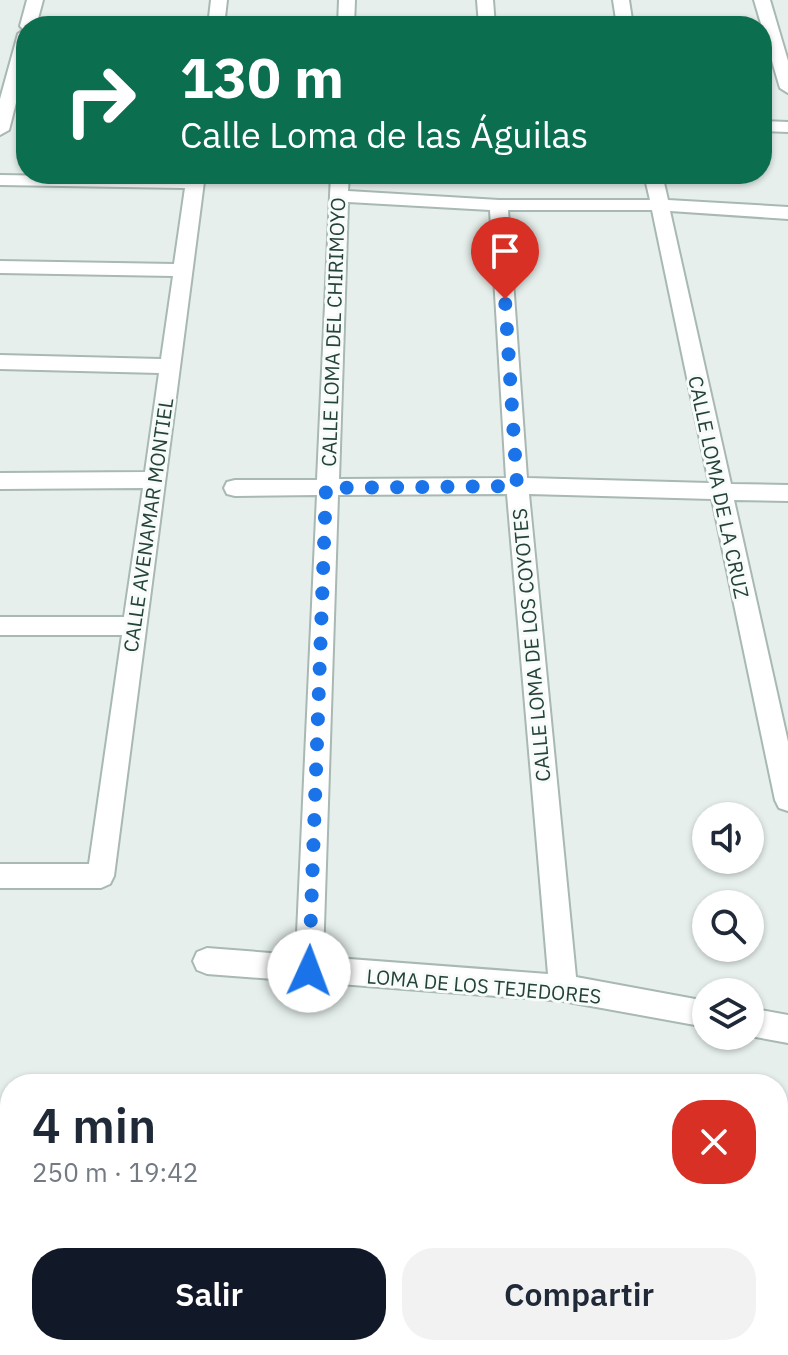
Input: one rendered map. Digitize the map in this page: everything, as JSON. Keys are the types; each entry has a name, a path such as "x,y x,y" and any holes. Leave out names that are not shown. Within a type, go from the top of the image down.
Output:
{"street":[{"path":"772,34 788,88"},
{"path":"0,130 16,71"},
{"path":"7,104 16,104"},
{"name":"CALLE AVENAMAR MONTIEL","path":"0,876 101,876 194,184"},
{"name":"CALLE LOMA DE LA CRUZ","path":"655,184 788,800"},
{"path":"339,185 499,205 659,205 788,213"},
{"name":"CALLE LOMA DEL CHIRIMOYO","path":"309,971 339,185"},
{"name":"CALLE LOMA DE LOS COYOTES","path":"499,205 517,486 563,988"},
{"path":"0,267 183,270"},
{"path":"0,362 170,366"},
{"path":"0,481 154,480"},
{"path":"235,488 517,486 788,493"},
{"path":"0,626 135,626"},
{"name":"LOMA DE LOS TEJEDORES","path":"207,961 563,988 692,1011"},
{"path":"764,1025 788,1029"}],"route":[{"path":"309,971 326,488 517,486 505,299"}]}
